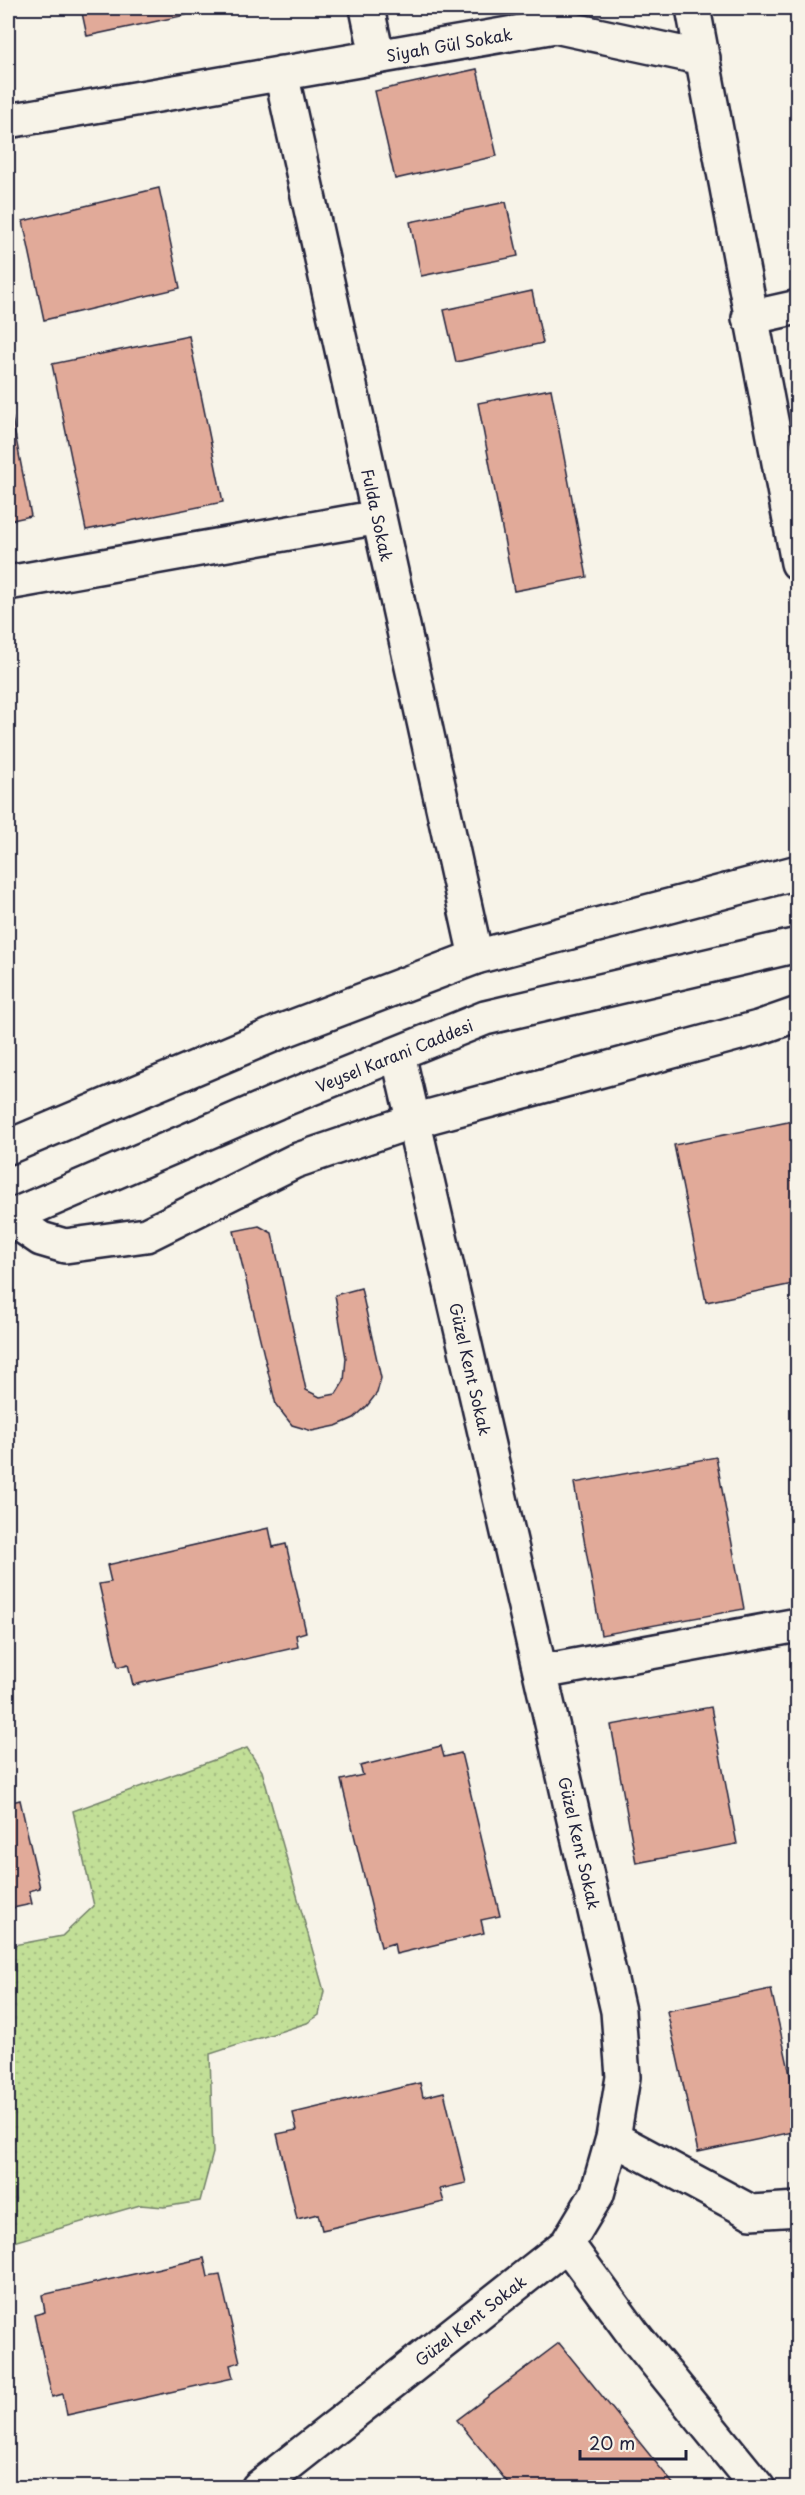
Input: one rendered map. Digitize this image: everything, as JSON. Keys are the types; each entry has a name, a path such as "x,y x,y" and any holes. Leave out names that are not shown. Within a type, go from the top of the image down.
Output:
{"street":[{"path":"367,8 377,56"},
{"path":"526,8 555,26"},
{"path":"693,8 749,318 798,563"},
{"name":"Siyah Gül Sokak","path":"8,121 555,26 703,58"},
{"name":"Fulda Sokak","path":"281,73 476,957"},
{"path":"749,318 798,307"},
{"path":"8,583 379,517"},
{"path":"8,1147 282,1031 476,957 798,872"},
{"name":"Veysel Karani Caddesi","path":"8,1217 277,1102 485,1018 798,945"},
{"path":"8,1217 41,1239 65,1246 146,1235 295,1161 413,1121 758,1028 798,1014"},
{"name":"Güzel Kent Sokak","path":"258,2487 567,2244 597,2194 613,2138 624,2077 618,2011 398,1054"},
{"path":"541,1672 798,1625"},
{"path":"613,2138 751,2212 798,2209"},
{"path":"567,2244 633,2335 758,2487"}],"green space":[{"path":"247,1748 262,1771 324,1991 319,2015 307,2023 210,2054 213,2153 200,2201 164,2207 140,2205 13,2242 8,2254 8,1946 62,1936 94,1906 73,1811"}],"building":[{"path":"81,8 185,8 186,15 87,36"},
{"path":"477,69 497,156 395,179 375,91"},
{"path":"159,188 180,288 44,320 23,221"},
{"path":"506,202 518,256 421,276 410,222"},
{"path":"532,291 543,343 456,362 444,310"},
{"path":"189,336 223,502 86,530 52,364"},
{"path":"551,389 587,577 514,591 478,403"},
{"path":"8,418 12,418 31,516 8,521"},
{"path":"798,1120 798,1283 706,1302 674,1145"},
{"path":"259,1226 272,1233 306,1390 320,1397 336,1394 344,1381 346,1358 335,1295 361,1288 381,1378 377,1393 367,1406 354,1418 336,1426 312,1431 292,1425 276,1405 234,1231"},
{"path":"716,1457 744,1609 601,1635 574,1483"},
{"path":"269,1528 273,1547 286,1544 306,1632 296,1635 298,1647 133,1685 128,1664 118,1667 99,1584 111,1582 107,1565"},
{"path":"711,1707 737,1844 636,1863 611,1725"},
{"path":"441,1746 444,1757 461,1753 500,1916 481,1920 484,1933 396,1954 394,1943 381,1947 341,1780 363,1775 360,1766"},
{"path":"20,1800 40,1888 29,1891 32,1904 8,1909 8,1803"},
{"path":"771,1989 798,2110 798,2131 698,2152 667,2011"},
{"path":"420,2083 423,2097 444,2092 466,2183 440,2189 444,2202 322,2230 318,2214 297,2219 277,2134 297,2130 293,2113"},
{"path":"204,2258 208,2277 220,2275 240,2362 230,2365 233,2378 67,2415 63,2394 52,2397 34,2315 45,2312 42,2295"},
{"path":"559,2343 675,2486 672,2488 512,2488 457,2420"}]}
